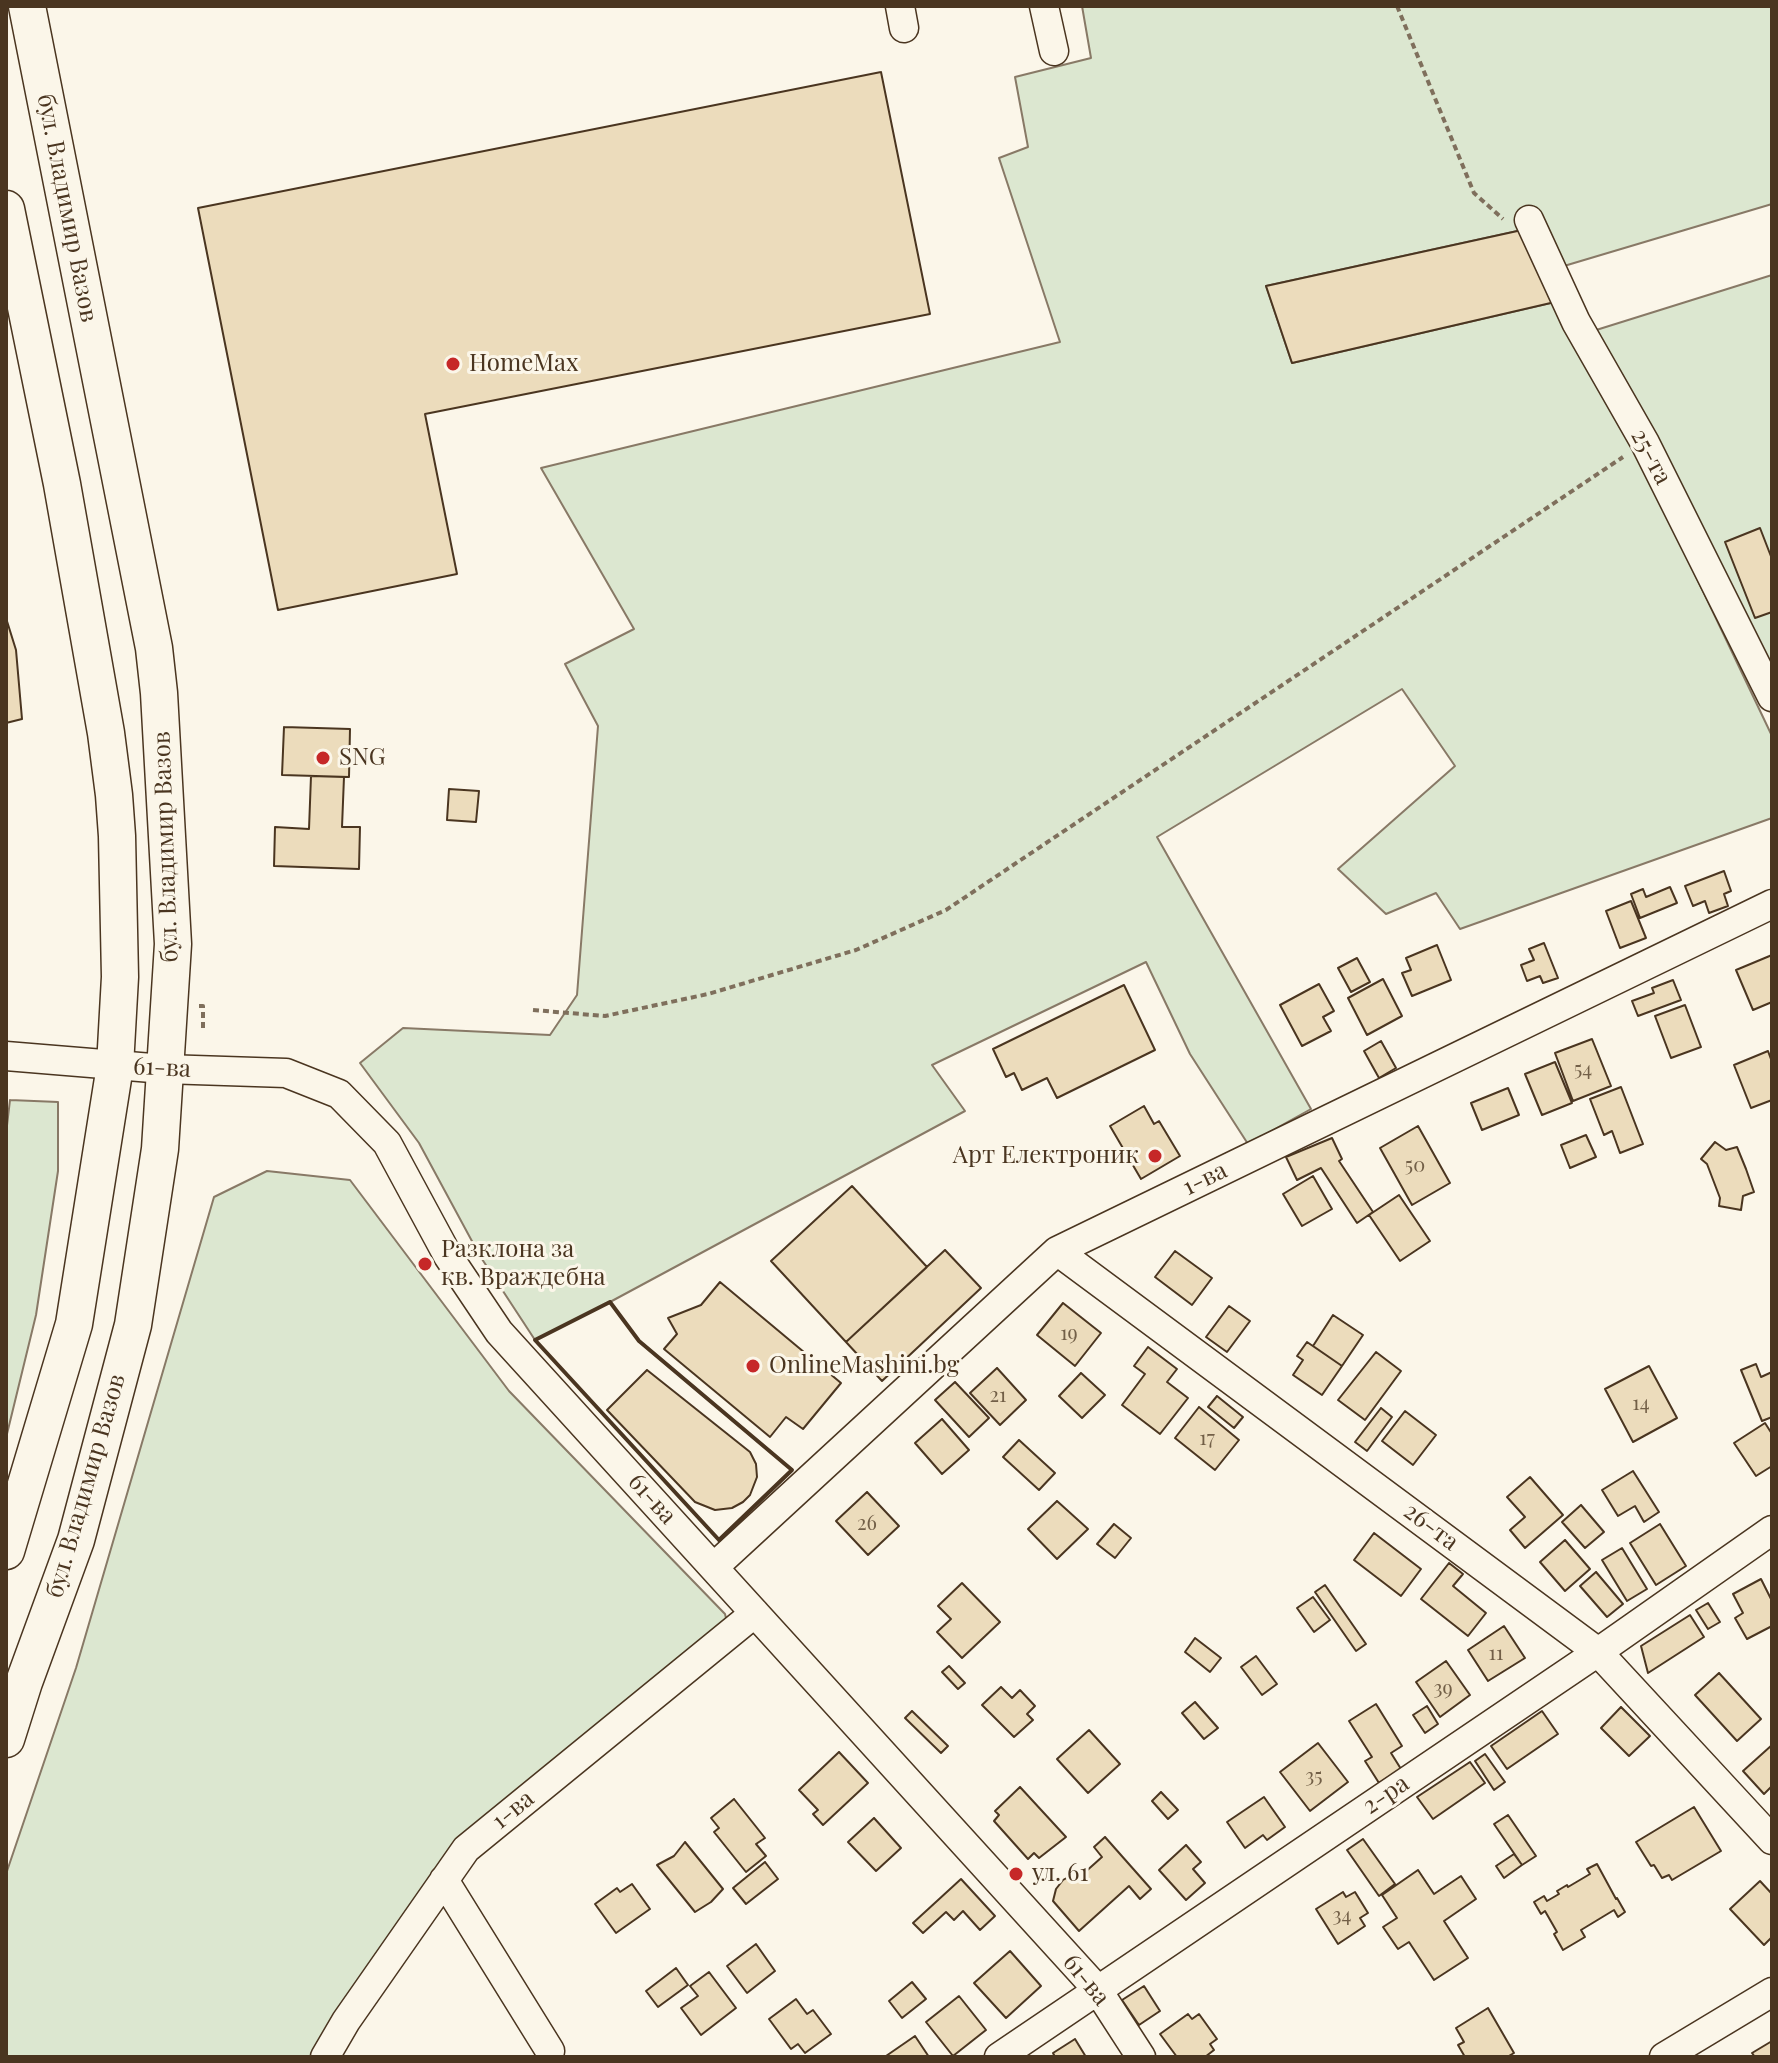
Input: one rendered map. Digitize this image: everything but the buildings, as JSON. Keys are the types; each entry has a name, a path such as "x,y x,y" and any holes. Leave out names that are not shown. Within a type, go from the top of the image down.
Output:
{"main road":[{"name":"бул. Владимир Вазов","path":"24,1682 76,1540 133,1325 160,1149 173,944 154,648 27,6"},
{"name":"бул. Владимир Вазов","path":"6,209 62,484 106,733 119,877 120,977 115,1066 74,1324 6,1551"},
{"path":"6,1720 24,1682"},
{"path":"6,1739 24,1682"}],"street":[{"path":"1044,6 1054,51"},
{"name":"25-та","path":"1529,220 1576,322 1645,443 1772,697"},
{"name":"1-ва","path":"714,1567 1057,1251 1772,904"},
{"name":"61-ва","path":"6,1056 164,1069 286,1073 339,1094 387,1143 448,1256 499,1332 1097,1989 1141,2057"},
{"name":"26-та","path":"1057,1251 1598,1652 1772,1840"},
{"name":"2-ра","path":"999,2057 1598,1652 1772,1530"},
{"name":"1-ва","path":"325,2057 346,2021 466,1849 755,1613"},
{"path":"444,1880 550,2051"},
{"path":"1664,2057 1772,1992"}],"path":[{"path":"1397,6 1474,193 1505,221 1529,220"},
{"path":"533,1010 605,1016 708,994 856,950 946,910 1645,443"},
{"path":"203,1006 203,1032"}],"green space":[{"path":"1082,6 1772,6 1772,204 1564,266 1522,230 1266,286 1292,363 1555,302 1642,463 1772,736 1772,818 1460,929 1436,893 1386,914 1338,869 1455,766 1402,689 1157,837 1311,1109 1248,1144 1190,1054 1146,962 932,1065 965,1111 535,1340 480,1256 419,1143 360,1063 403,1028 550,1035 577,995 598,726 565,664 634,629 541,468 1060,342 999,158 1028,147 1015,77 1091,58"},
{"path":"1772,275 1772,697 1593,331"},
{"path":"10,1100 58,1102 58,1171 36,1315 6,1438 6,1134"},
{"path":"267,1171 350,1180 509,1391 725,1614 728,1626 474,1833 318,2057 6,2057 6,1874 76,1668 214,1197"}],"wall":[{"path":"610,1302 639,1341 792,1470 719,1540 535,1340 610,1302"}],"place":[{"name":"HomeMax","path":"453,364"},
{"name":"SNG","path":"323,758"},
{"name":"Арт Електроник","path":"1155,1156"},
{"name":"Разклона за кв. Враждебна","path":"425,1264"},
{"name":"ОnlineMashini.bg","path":"753,1366"},
{"name":"ул. 61","path":"1016,1874"}]}
